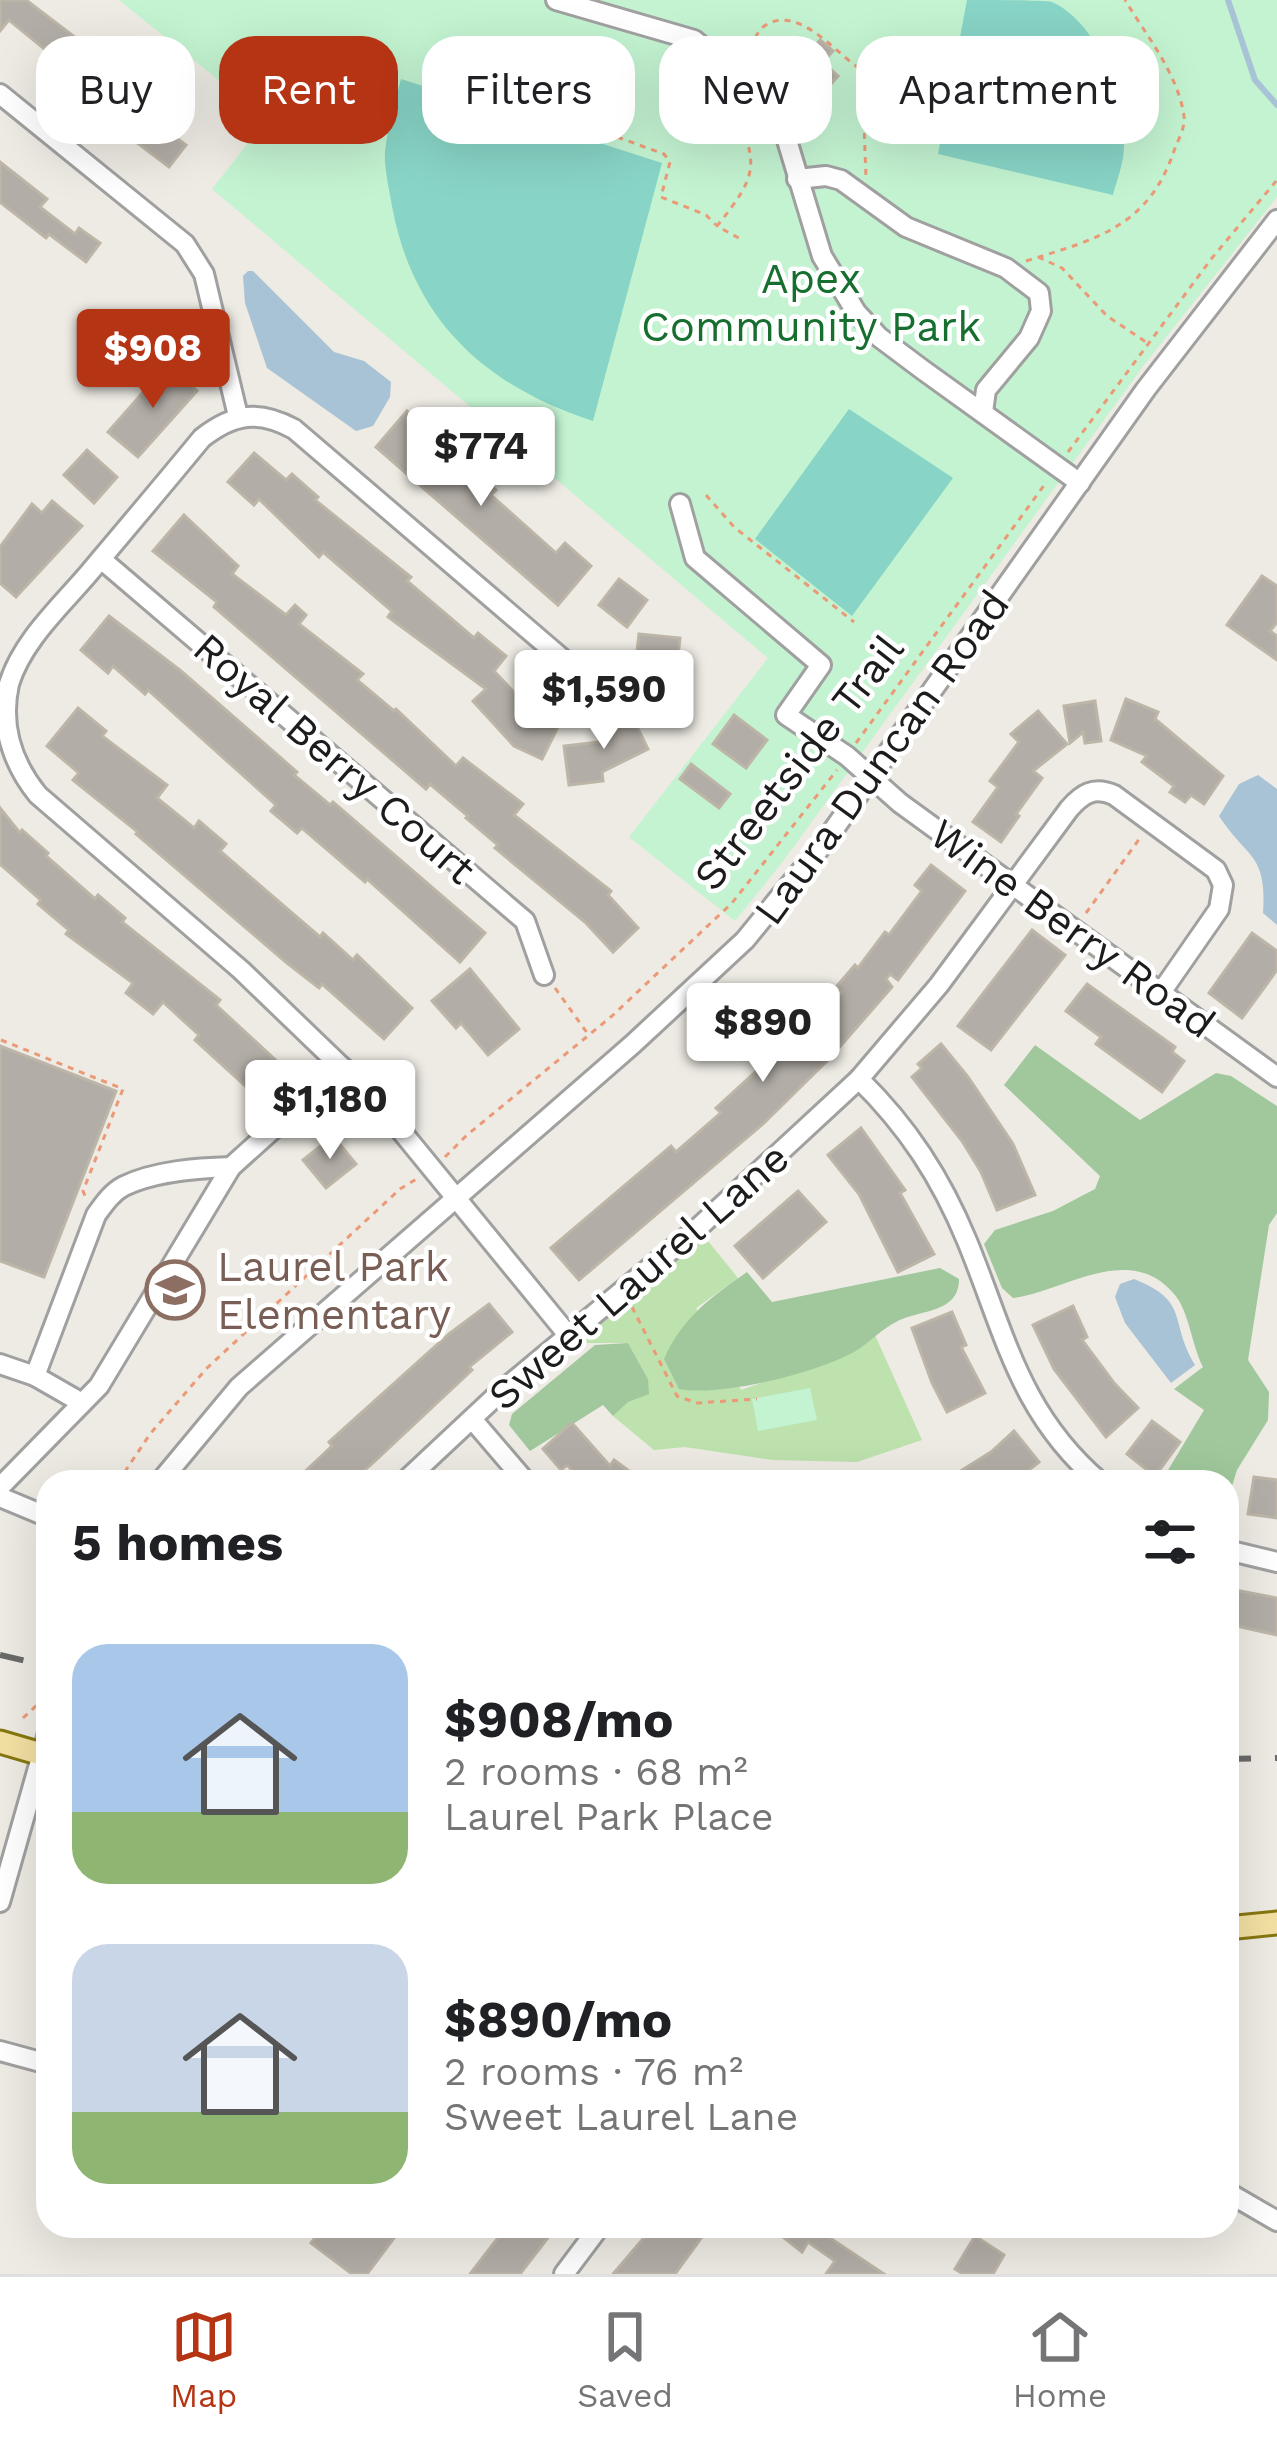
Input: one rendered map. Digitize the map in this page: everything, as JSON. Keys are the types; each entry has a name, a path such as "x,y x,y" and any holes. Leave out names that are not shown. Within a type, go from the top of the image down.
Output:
{"main road":[{"path":"0,1742 36,1746"},
{"path":"1239,1927 1277,1923"}],"street":[{"path":"556,0 683,36"},
{"path":"0,94 185,244 196,258 204,274 238,416"},
{"path":"788,144 822,256 856,312 879,337 1080,483"},
{"path":"797,179 826,176 841,180 906,227 1006,268 1039,293 1042,310 1029,338 986,390 983,412"},
{"name":"Laura Duncan Road","path":"170,1470 239,1387 633,1044 745,940 872,776 1146,388 1277,220"},
{"path":"568,1335 375,1099 241,970 38,795 16,763 5,725 10,680 36,636 202,438 238,416 275,419 294,429 572,667"},
{"name":"Wine Berry Road","path":"680,505 695,557 820,665 786,715 1277,1077"},
{"name":"Royal Berry Court","path":"101,559 524,921 544,975"},
{"name":"Sweet Laurel Lane","path":"417,1470 568,1335 699,1227 859,1079 926,1001 1077,799 1096,790 1114,795 1216,870 1222,885 1219,909 1162,992"},
{"path":"0,1487 99,1386 231,1166 342,1067"},
{"path":"859,1079 898,1117 943,1187 1016,1372 1074,1470"},
{"path":"34,1376 96,1215 109,1198 124,1186 194,1168 231,1166"},
{"path":"0,1364 34,1376 82,1403"},
{"path":"472,1419 516,1470"},
{"path":"0,1497 36,1512"},
{"path":"1239,1553 1277,1562"},
{"path":"0,1902 36,1781"},
{"path":"0,2050 36,2060"},
{"path":"1239,2199 1277,2221"},
{"path":"564,2274 591,2238"}],"path":[{"path":"1006,268 1086,241 1141,212 1163,183 1185,119 1169,73 1124,0"},
{"path":"756,36 772,21 799,24 823,36"},
{"path":"832,44 856,64"},
{"path":"635,144 664,154 670,163 661,197 706,214 744,242"},
{"path":"718,226 750,180 751,144"},
{"path":"863,196 865,144"},
{"path":"1077,440 1240,222 1277,180"},
{"path":"1038,257 1062,268 1107,316 1148,343"},
{"name":"Streetside Trail","path":"464,1142 466,1135 589,1035 732,903 847,756 1042,488"},
{"path":"706,495 734,527 854,622"},
{"path":"1081,921 1144,832"},
{"path":"544,975 589,1035"},
{"path":"1,1040 123,1090 83,1192 91,1198"},
{"path":"126,1470 207,1368 298,1280 407,1187"},
{"path":"631,1306 677,1396 698,1403 757,1399"},
{"path":"23,1718 36,1706"}],"green space":[{"name":"Apex Community Park","path":"119,0 1277,0 1277,197 1144,365 735,921 629,837 768,658 212,189 247,144 398,144 398,36 219,36 219,80 195,61 195,36 164,36"},
{"path":"1035,1045 1140,1120 1216,1073 1231,1076 1277,1106 1277,1213 1269,1225 1248,1360 1269,1392 1268,1420 1237,1470 1168,1470 1204,1410 1174,1389 1203,1367 1184,1310 1157,1279 1138,1271 1117,1270 1013,1298 1002,1288 984,1244 995,1230 1053,1211 1095,1189 1100,1176 1004,1085"},
{"path":"704,1236 738,1278 696,1308 741,1390 857,1350 875,1335 922,1440 857,1462 773,1460 685,1447 654,1450 613,1416 648,1379 628,1343 576,1343"},
{"path":"940,1268 959,1279 953,1299 896,1322 859,1349 821,1366 771,1381 698,1391 679,1389 664,1359 689,1320 747,1272 772,1302"},
{"path":"628,1343 648,1379 649,1394 628,1402 613,1416 603,1405 530,1451 509,1425 512,1414 595,1345"},
{"path":"810,1388 817,1420 758,1431 752,1399"}],"shaded area":[{"path":"967,0 1052,2 1090,36 960,36"},
{"path":"401,79 422,86 422,144 603,144 662,163 593,421 519,389 487,368 436,315 417,283 402,247 385,165 386,144 398,144"},
{"path":"940,144 1124,144 1113,195 938,154"},
{"path":"248,271 334,352 364,361 391,382 390,397 373,426 356,431 267,368 245,303 243,276"},
{"path":"849,409 953,478 852,616 755,539"},
{"path":"1258,775 1277,789 1277,925 1263,913 1262,879 1253,858 1219,816 1239,784"},
{"path":"1134,1279 1171,1304 1195,1365 1171,1383 1125,1323 1115,1297 1120,1284"}],"building":[{"path":"0,0 26,0 73,36 36,36 36,42 9,20 0,31"},
{"path":"139,144 186,145 169,167"},
{"path":"0,162 47,199 40,207 75,234 79,228 100,243 86,262 0,202"},
{"path":"167,365 197,391 138,457 108,432"},
{"path":"407,411 466,470 470,466 496,490 491,495 556,553 565,543 591,566 558,605 376,447"},
{"path":"87,450 117,477 94,503 64,475"},
{"path":"254,453 286,480 292,474 318,497 315,500 411,577 407,581 474,638 478,633 506,656 494,671 525,704 520,708 558,727 542,759 514,746 473,701 486,689 388,617 392,611 323,552 319,557 259,499 254,505 228,482"},
{"path":"52,501 82,526 16,597 0,583 0,547 32,504 42,513"},
{"path":"184,515 238,566 232,574 286,615 295,605 306,615 299,624 363,674 357,680 396,709 456,766 463,758 523,804 514,815 611,891 608,895 638,928 613,952 585,922 495,848 498,845 468,816 430,784 426,789 214,607 217,602 153,551"},
{"path":"1262,576 1277,586 1277,622 1270,631 1277,636 1277,660 1227,625"},
{"path":"619,579 647,600 627,627 599,605"},
{"path":"109,616 181,671 297,772 294,775 330,805 333,802 485,933 460,962 367,879 365,882 302,828 297,833 271,811 276,805 148,690 145,694 113,666 108,673 81,650"},
{"path":"639,634 680,638 675,684 679,685 670,718 630,706 640,669 635,668"},
{"path":"1126,699 1158,712 1155,719 1223,776 1204,804 1191,795 1185,802 1170,792 1174,786 1142,762 1147,756 1111,740"},
{"path":"1095,701 1101,741 1085,743 1083,732 1070,743 1064,706"},
{"path":"78,708 106,731 102,736 167,785 157,798 194,828 199,821 226,844 220,851 320,937 323,933 353,960 357,955 412,1008 384,1039 322,984 319,988 287,963 73,780 79,773 47,746"},
{"path":"1038,711 1067,744 1033,771 1042,778 1001,842 973,822 998,787 990,781 1019,742 1011,734"},
{"path":"630,713 648,749 602,772 603,781 569,785 564,746 607,741 600,728"},
{"path":"734,715 767,740 746,768 713,744"},
{"path":"691,764 730,794 719,808 680,779"},
{"path":"0,808 20,833 22,830 95,899 98,895 125,918 122,922 220,1000 216,1005 281,1065 253,1093 195,1040 199,1035 163,1002 153,1014 126,993 133,983 66,934 69,930 38,904 41,900 0,864"},
{"path":"931,865 965,891 898,980 890,974 886,979 892,987 764,1123 579,1280 551,1248 671,1146 676,1152 721,1113 716,1108 799,1026 803,1031 842,992 836,987 855,965 858,968 885,932 889,935 922,891 915,885"},
{"path":"1032,930 1065,955 991,1050 958,1026"},
{"path":"1252,933 1277,951 1277,970 1242,1018 1209,993"},
{"path":"470,969 519,1029 488,1055 461,1023 456,1028 432,1001"},
{"path":"1087,984 1175,1047 1172,1052 1184,1061 1162,1092 1096,1044 1101,1037 1066,1011"},
{"path":"941,1044 1013,1144 1035,1195 997,1210 962,1141 912,1077 922,1068 918,1064"},
{"path":"0,1046 116,1091 44,1277 0,1261"},
{"path":"861,1128 905,1190 900,1193 934,1254 898,1272 859,1194 828,1155"},
{"path":"333,1136 356,1164 326,1188 303,1160"},
{"path":"798,1191 826,1222 763,1278 735,1246"},
{"path":"489,1304 512,1332 469,1367 472,1370 365,1470 307,1470 332,1446 329,1442"},
{"path":"1073,1306 1087,1337 1082,1340 1138,1408 1106,1437 1054,1369 1033,1325"},
{"path":"952,1312 966,1345 961,1347 985,1393 947,1412 912,1328"},
{"path":"1152,1421 1180,1442 1159,1470 1147,1470 1127,1454"},
{"path":"572,1423 610,1466 614,1460 628,1470 572,1470 567,1465 561,1470 543,1449"},
{"path":"1014,1431 1039,1462 1029,1470 962,1470"},
{"path":"1254,1477 1277,1480 1277,1518 1248,1514"},
{"path":"1239,1591 1277,1598 1277,1635 1239,1626"},
{"path":"315,2238 394,2238 367,2274 352,2274 311,2243"},
{"path":"498,2238 548,2238 520,2274 470,2274"},
{"path":"644,2238 701,2238 675,2274 613,2274"},
{"path":"784,2238 830,2238 884,2274 826,2274 835,2261 808,2242 802,2252"},
{"path":"974,2238 1004,2255 993,2274 963,2274 955,2269"}],"waterway":[{"path":"1228,0 1255,80 1277,105"}],"railway":[{"path":"0,1655 36,1663"},
{"path":"1239,1759 1277,1758"}],"place":[{"name":"Laurel Park Elementary","path":"175,1290"}]}
